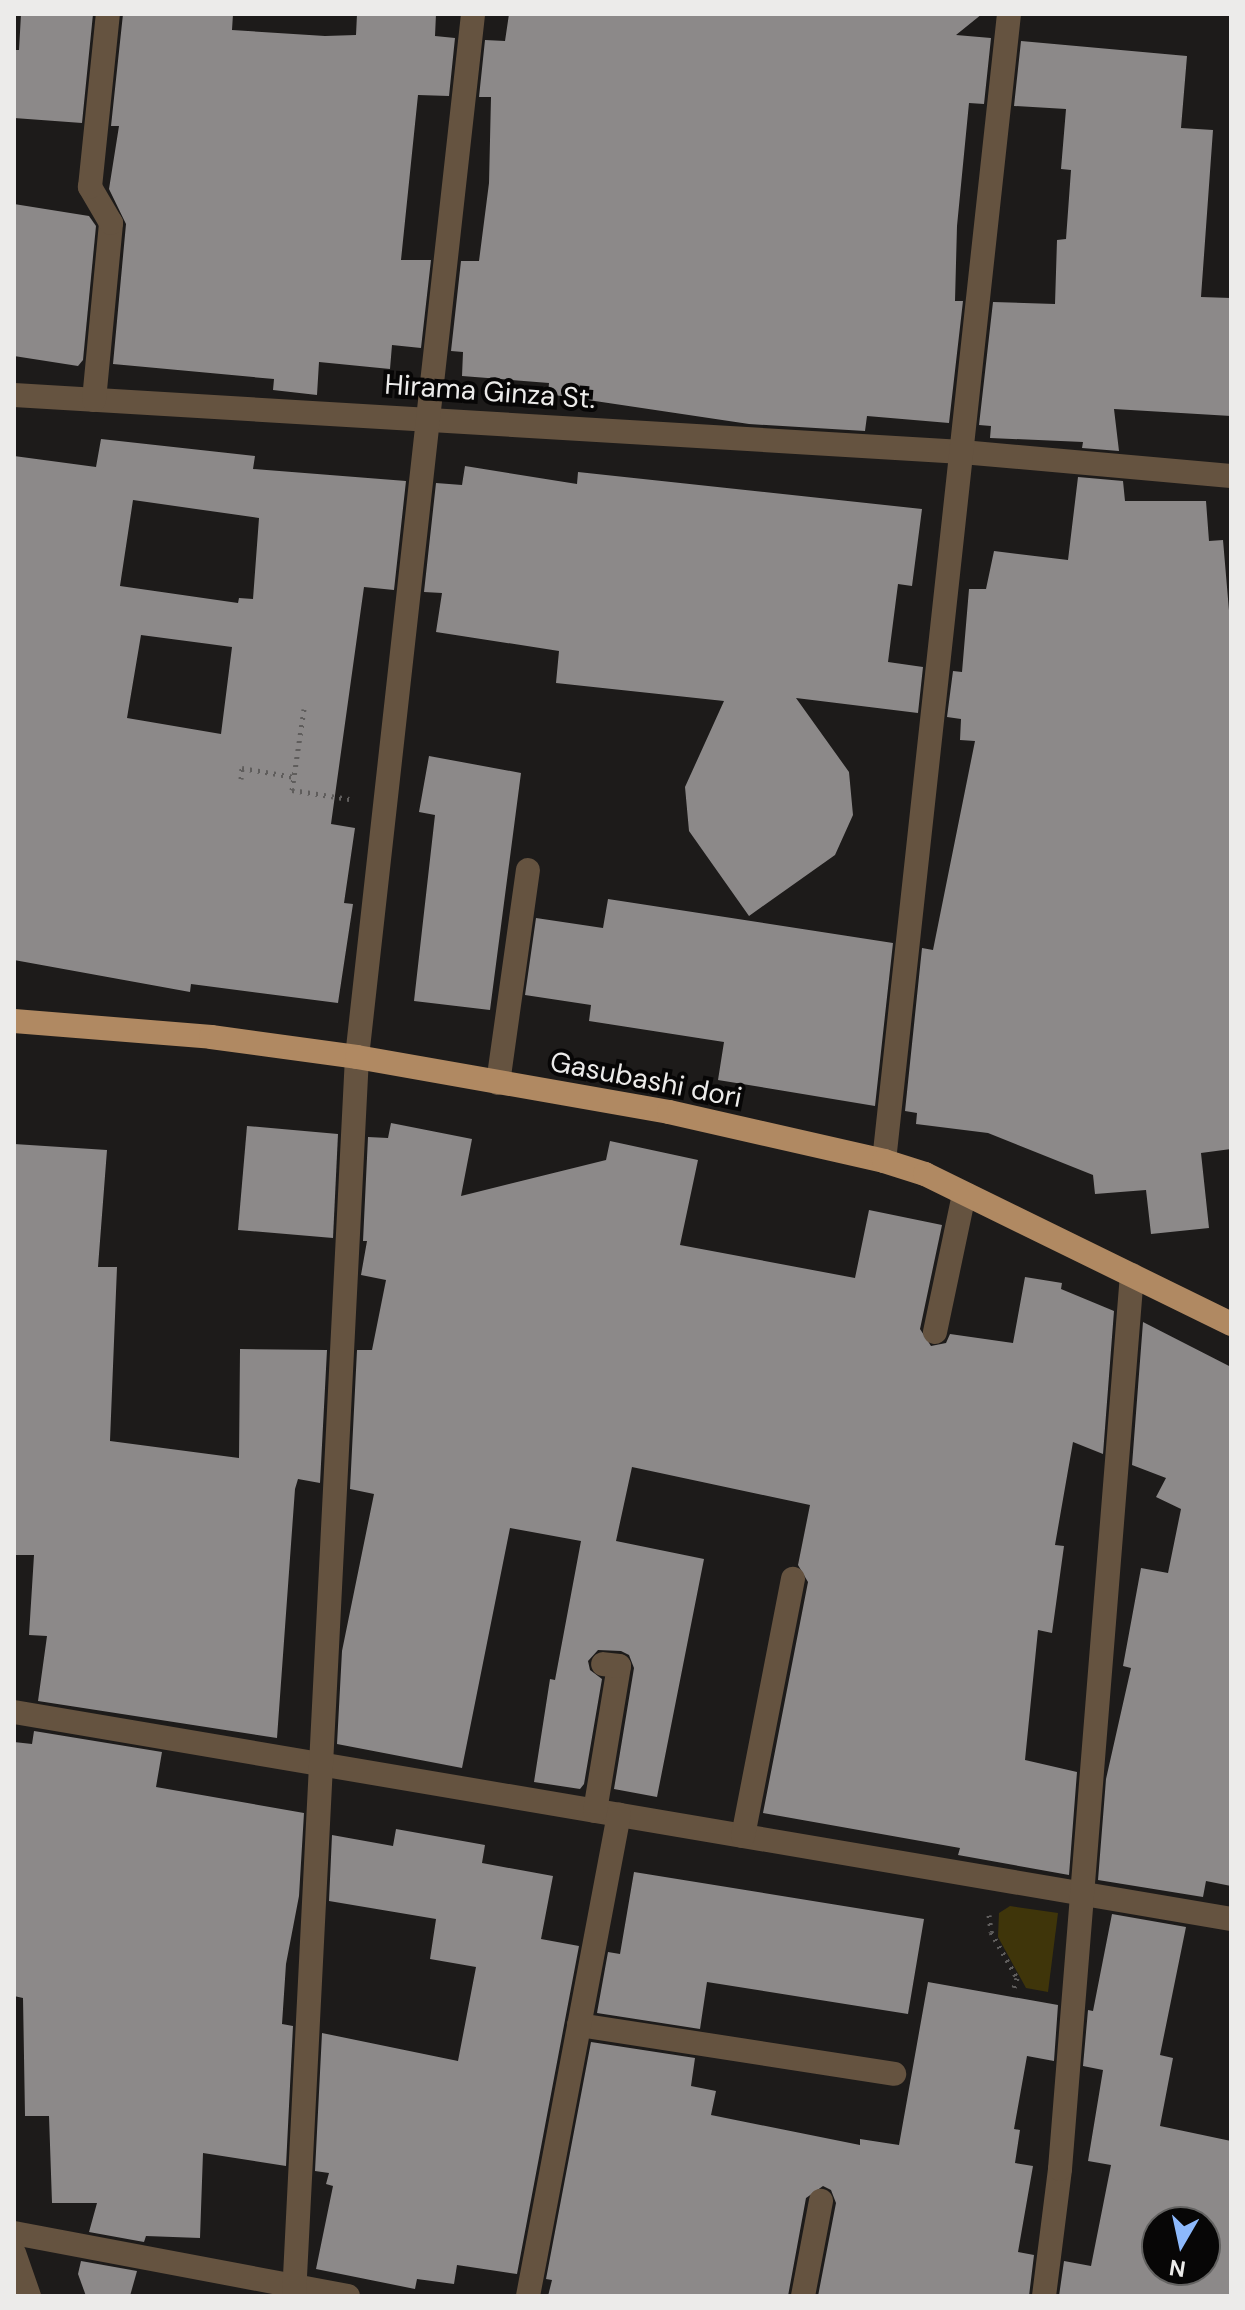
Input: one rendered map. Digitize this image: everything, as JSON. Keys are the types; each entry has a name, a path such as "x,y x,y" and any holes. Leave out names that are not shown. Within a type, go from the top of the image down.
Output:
{"main road":[{"name":"Gasubashi dori","path":"14,1021 198,1035 357,1057 669,1112 884,1161 964,1194 1231,1324"}],"street":[{"path":"94,400 111,223 90,187 108,14"},
{"path":"294,2291 357,1057 473,14"},
{"path":"884,1161 1009,14"},
{"name":"Hirama Ginza St.","path":"14,395 962,452 1231,476"},
{"path":"498,1083 528,870"},
{"path":"935,1332 964,1194"},
{"path":"1044,2296 1060,2169 1132,1275"},
{"path":"743,1836 793,1579"},
{"path":"528,2296 579,2025 607,1813 619,1666 603,1664"},
{"path":"14,1712 322,1765 512,1787 607,1813 704,1822 743,1836 1231,1919"},
{"path":"579,2025 894,2074"},
{"path":"803,2296 821,2201"},
{"path":"14,2233 294,2291 348,2296"},
{"path":"14,2253 29,2296"}],"path":[{"path":"304,709 292,790 335,797"},
{"path":"241,779 242,768 294,777"},
{"path":"993,1878 991,1932 1017,1978 1014,1988"}],"shaded area":[{"path":"1010,1906 1058,1913 1048,1992 1026,1988 998,1937 999,1913"}],"building":[{"path":"21,14 93,14 82,123 14,118 14,50 19,50"},
{"path":"123,14 233,14 232,30 325,36 356,35 357,14 436,14 435,36 455,38 449,96 418,95 401,260 431,260 421,348 392,345 390,369 319,362 317,395 273,390 274,379 113,364 126,224 109,189 119,126 111,126"},
{"path":"509,14 982,14 956,35 991,38 984,104 969,103 957,226 955,301 963,301 949,423 867,416 865,431 749,424 548,394 549,383 462,376 463,352 451,351 461,261 479,261 489,183 491,97 479,97 485,40 505,41"},
{"path":"1021,41 1187,56 1181,128 1213,130 1201,297 1231,298 1231,416 1114,409 1119,451 1082,448 1083,442 990,438 991,426 979,425 993,302 1055,304 1057,240 1066,239 1071,170 1061,169 1066,109 1014,106"},
{"path":"14,204 89,216 96,226 83,360 78,366 14,356"},
{"path":"101,439 255,456 253,469 406,481 394,590 364,587 331,824 355,828 344,903 353,904 338,1003 191,984 190,992 14,960 14,456 96,467","holes":["133,500 259,518 253,599 239,598 238,603 120,586","141,635 232,647 221,734 127,718"]},
{"path":"465,466 577,484 578,472 922,509 912,586 898,584 888,662 923,667 918,713 796,698 849,772 853,815 835,855 749,916 689,831 685,787 724,701 556,683 559,651 436,632 442,593 424,592 436,483 462,485"},
{"path":"1078,477 1123,481 1125,501 1206,501 1209,541 1223,540 1231,634 1231,1149 1201,1153 1209,1228 1151,1234 1146,1190 1095,1194 1093,1175 988,1133 916,1124 917,1113 905,1111 922,948 933,950 975,741 960,740 961,719 947,717 953,671 962,672 969,589 986,589 994,551 1068,560"},
{"path":"429,756 521,773 490,1010 414,1001 435,815 419,812"},
{"path":"608,899 893,943 875,1106 718,1080 724,1042 589,1021 591,1005 525,995 536,918 603,928"},
{"path":"391,1123 472,1139 461,1196 606,1160 610,1141 698,1160 680,1245 855,1278 869,1210 942,1225 920,1329 931,1346 946,1343 950,1334 1013,1343 1025,1277 1062,1283 1061,1289 1114,1311 1103,1454 1073,1442 1055,1545 1064,1546 1052,1633 1038,1630 1025,1760 1077,1772 1069,1875 958,1855 960,1848 763,1813 808,1582 798,1565 810,1505 632,1467 616,1541 704,1559 657,1797 614,1789 634,1668 629,1655 621,1651 598,1650 588,1661 590,1670 602,1679 584,1784 580,1789 534,1782 550,1679 555,1680 581,1541 510,1528 462,1768 337,1744 342,1651 374,1494 350,1489 357,1350 372,1350 386,1280 361,1275 367,1241 363,1241 368,1137 388,1138"},
{"path":"247,1126 338,1134 333,1238 238,1230"},
{"path":"14,1144 107,1150 98,1267 117,1267 110,1441 239,1458 240,1349 327,1350 320,1483 298,1479 295,1489 277,1738 38,1701 47,1636 29,1635 34,1555 14,1555"},
{"path":"1143,1322 1231,1367 1231,1886 1206,1881 1203,1897 1098,1880 1106,1779 1131,1668 1123,1666 1141,1568 1168,1573 1181,1509 1156,1497 1166,1478 1132,1465"},
{"path":"34,1731 162,1752 156,1787 304,1813 299,1896 286,1964 282,2024 293,2026 286,2166 203,2153 200,2238 146,2236 144,2242 89,2232 97,2203 52,2203 49,2116 25,2116 23,1998 14,1996 14,1742 32,1744"},
{"path":"396,1829 485,1845 482,1863 553,1876 541,1939 579,1946 517,2274 457,2265 454,2284 417,2279 415,2289 316,2269 333,2186 326,2184 329,2173 315,2171 322,2033 458,2061 476,1967 430,1959 436,1919 329,1901 332,1835 393,1846"},
{"path":"634,1872 924,1919 908,2014 707,1982 700,2029 597,2013 608,1952 620,1954"},
{"path":"1112,1914 1186,1927 1160,2055 1173,2058 1160,2126 1231,2141 1231,2296 1059,2296 1064,2261 1091,2266 1111,2165 1088,2161 1103,2070 1083,2066 1088,2010 1093,2011"},
{"path":"928,1982 1058,2005 1054,2061 1027,2056 1014,2129 1020,2130 1015,2163 1033,2166 1018,2252 1034,2255 1029,2296 818,2296 836,2203 831,2190 823,2186 806,2198 788,2296 548,2296 552,2280 546,2279 591,2042 695,2058 691,2086 716,2091 711,2115 860,2145 860,2139 899,2145"},
{"path":"81,2261 137,2271 130,2296 86,2296 78,2274"}]}
